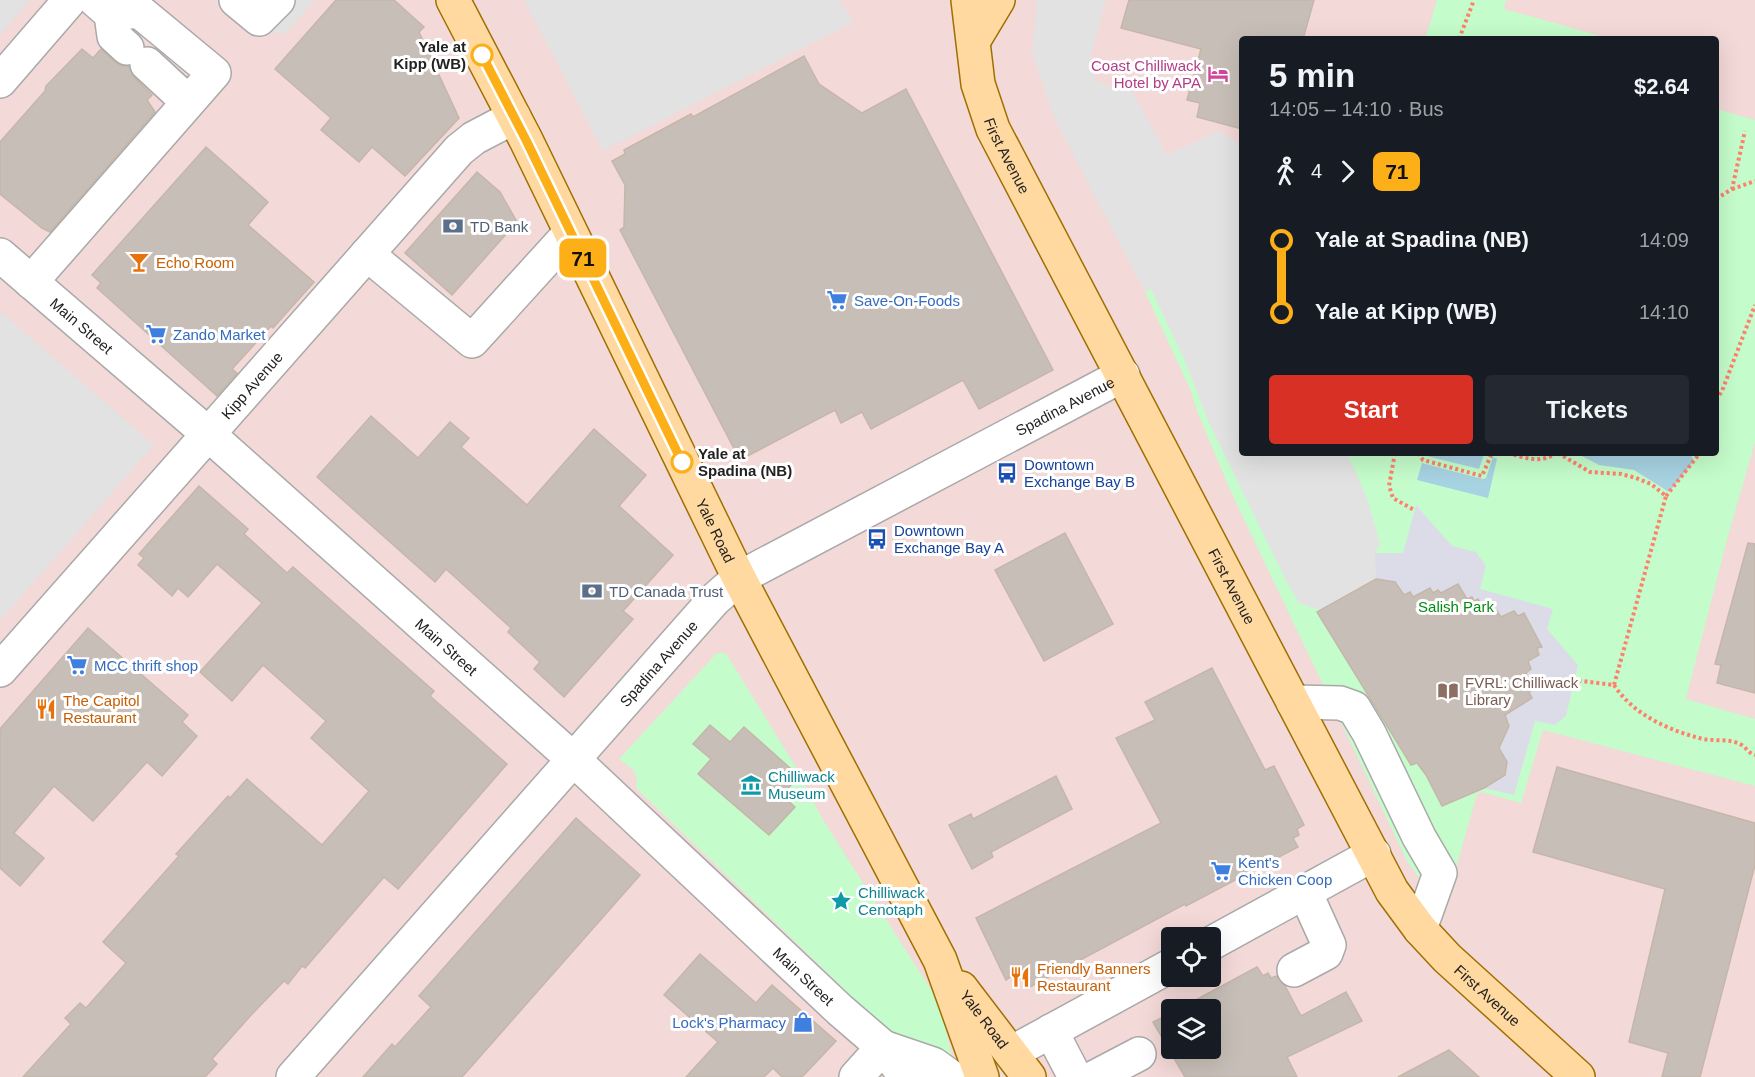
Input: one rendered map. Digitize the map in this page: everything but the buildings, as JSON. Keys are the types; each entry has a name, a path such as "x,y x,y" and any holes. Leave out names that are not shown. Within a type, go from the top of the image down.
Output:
{"main road":[{"name":"Yale Road","path":"453,0 514,117 739,578 940,960 982,1077"},
{"name":"First Avenue","path":"968,0 978,84 993,129 1392,891 1420,928 1447,958 1578,1077"},
{"path":"974,40 998,0"},
{"name":"Yale Road","path":"940,960 1020,1065"}],"street":[{"path":"0,81 70,0"},
{"path":"236,0 259,19 278,0"},
{"path":"31,282 214,73 139,11 103,7 114,36 188,102"},
{"name":"Kipp Avenue","path":"0,670 459,150 474,138 514,117"},
{"path":"367,254 472,341 570,233"},
{"name":"Main Street","path":"0,255 207,433 573,759 840,1010 883,1047 906,1077"},
{"name":"Spadina Avenue","path":"293,1077 714,600 739,578 1123,375"},
{"path":"1293,702 1340,703 1354,708 1369,734 1401,802 1440,873 1420,928"},
{"path":"1221,938 1374,855"},
{"path":"1294,970 1326,953 1329,945 1305,892"},
{"path":"1020,1065 1051,1031 1161,971"},
{"path":"1051,1031 1075,1077"},
{"path":"855,1077 883,1047"},
{"name":"Main Street","path":"883,1047 933,1064 951,1077"},
{"path":"1095,1077 1139,1054"}],"path":[{"path":"1460,36 1474,0"},
{"path":"1732,189 1745,131"},
{"path":"1719,197 1732,189 1755,181"},
{"path":"1719,396 1755,305"},
{"path":"1394,456 1389,486 1393,498 1414,510"},
{"path":"1420,456 1423,460 1482,476 1491,456"},
{"path":"1518,456 1547,459 1552,456"},
{"path":"1562,456 1590,472 1621,474 1636,478 1651,484 1666,496"},
{"path":"1698,456 1666,496 1614,685 1622,698 1641,714 1700,738 1741,744 1755,755"},
{"path":"1574,680 1614,685"}],"shaded area":[{"path":"0,0 1755,0 1755,1077 0,1077"},
{"path":"0,0 31,0 0,34"},
{"path":"213,0 315,0 285,34 246,27"},
{"path":"524,0 839,0 853,22 603,151"},
{"path":"1037,0 1106,0 1089,63 1097,82 1117,88 1127,81 1167,155 1218,131 1239,143 1239,456 1348,456 1367,498 1380,544 1375,553 1376,579 1320,610 1299,603 1209,423 1185,361 1151,289 1145,292 1055,120 1032,52"},
{"path":"0,311 154,445 0,621"},
{"path":"1416,505 1452,546 1476,552 1486,566 1480,589 1553,609 1547,629 1578,665 1566,716 1555,725 1535,721 1514,795 1484,788 1505,775 1507,762 1495,742 1505,736 1509,727 1505,715 1533,689 1526,673 1531,669 1528,661 1539,655 1537,648 1542,646 1525,614 1518,616 1514,611 1501,617 1497,611 1488,615 1478,599 1474,601 1472,597 1467,599 1458,584 1441,593 1438,590 1433,593 1430,588 1413,597 1410,592 1404,595 1395,582 1376,579 1375,553 1403,553"}],"green space":[{"path":"1437,0 1506,0 1504,9 1600,36 1426,36"},
{"name":"Salish Park","path":"1719,107 1720,110 1755,120 1755,442 1686,699 1755,719 1755,786 1543,730 1521,803 1482,792 1477,794 1444,910 1408,863 1230,490 1190,389 1145,292 1151,288 1239,448 1239,456 1719,456"},
{"path":"721,652 727,655 794,764 823,820 935,996 944,1022 954,1066 886,1035 839,984 636,788 635,774 619,759 716,654"}],"water":[{"path":"1427,456 1483,456 1479,469"},
{"path":"1582,456 1692,456 1694,461 1669,492 1634,470 1599,465"},
{"path":"1493,457 1497,459 1488,498 1417,480 1422,463 1483,479 1486,478"}],"bus line":[{"name":"71","path":"482,55 526,140 682,462"}],"place":[{"name":"Yale at Kipp (WB)","path":"482,55"},
{"name":"Coast Chilliwack Hotel by APA","path":"1218,74"},
{"name":"TD Bank","path":"453,226"},
{"name":"Echo Room","path":"139,262"},
{"name":"Save-On-Foods","path":"837,300"},
{"name":"Zando Market","path":"156,334"},
{"name":"Yale at Spadina (NB)","path":"682,462"},
{"name":"Downtown Exchange Bay B","path":"1007,473"},
{"name":"Downtown Exchange Bay A","path":"877,539"},
{"name":"TD Canada Trust","path":"592,591"},
{"name":"MCC thrift shop","path":"77,665"},
{"name":"FVRL: Chilliwack Library","path":"1448,691"},
{"name":"The Capitol Restaurant","path":"46,709"},
{"name":"Chilliwack Museum","path":"751,785"},
{"name":"Kent's Chicken Coop","path":"1221,871"},
{"name":"Chilliwack Cenotaph","path":"841,901"},
{"name":"Friendly Banners Restaurant","path":"1020,977"},
{"name":"Lock's Pharmacy","path":"803,1022"}]}
